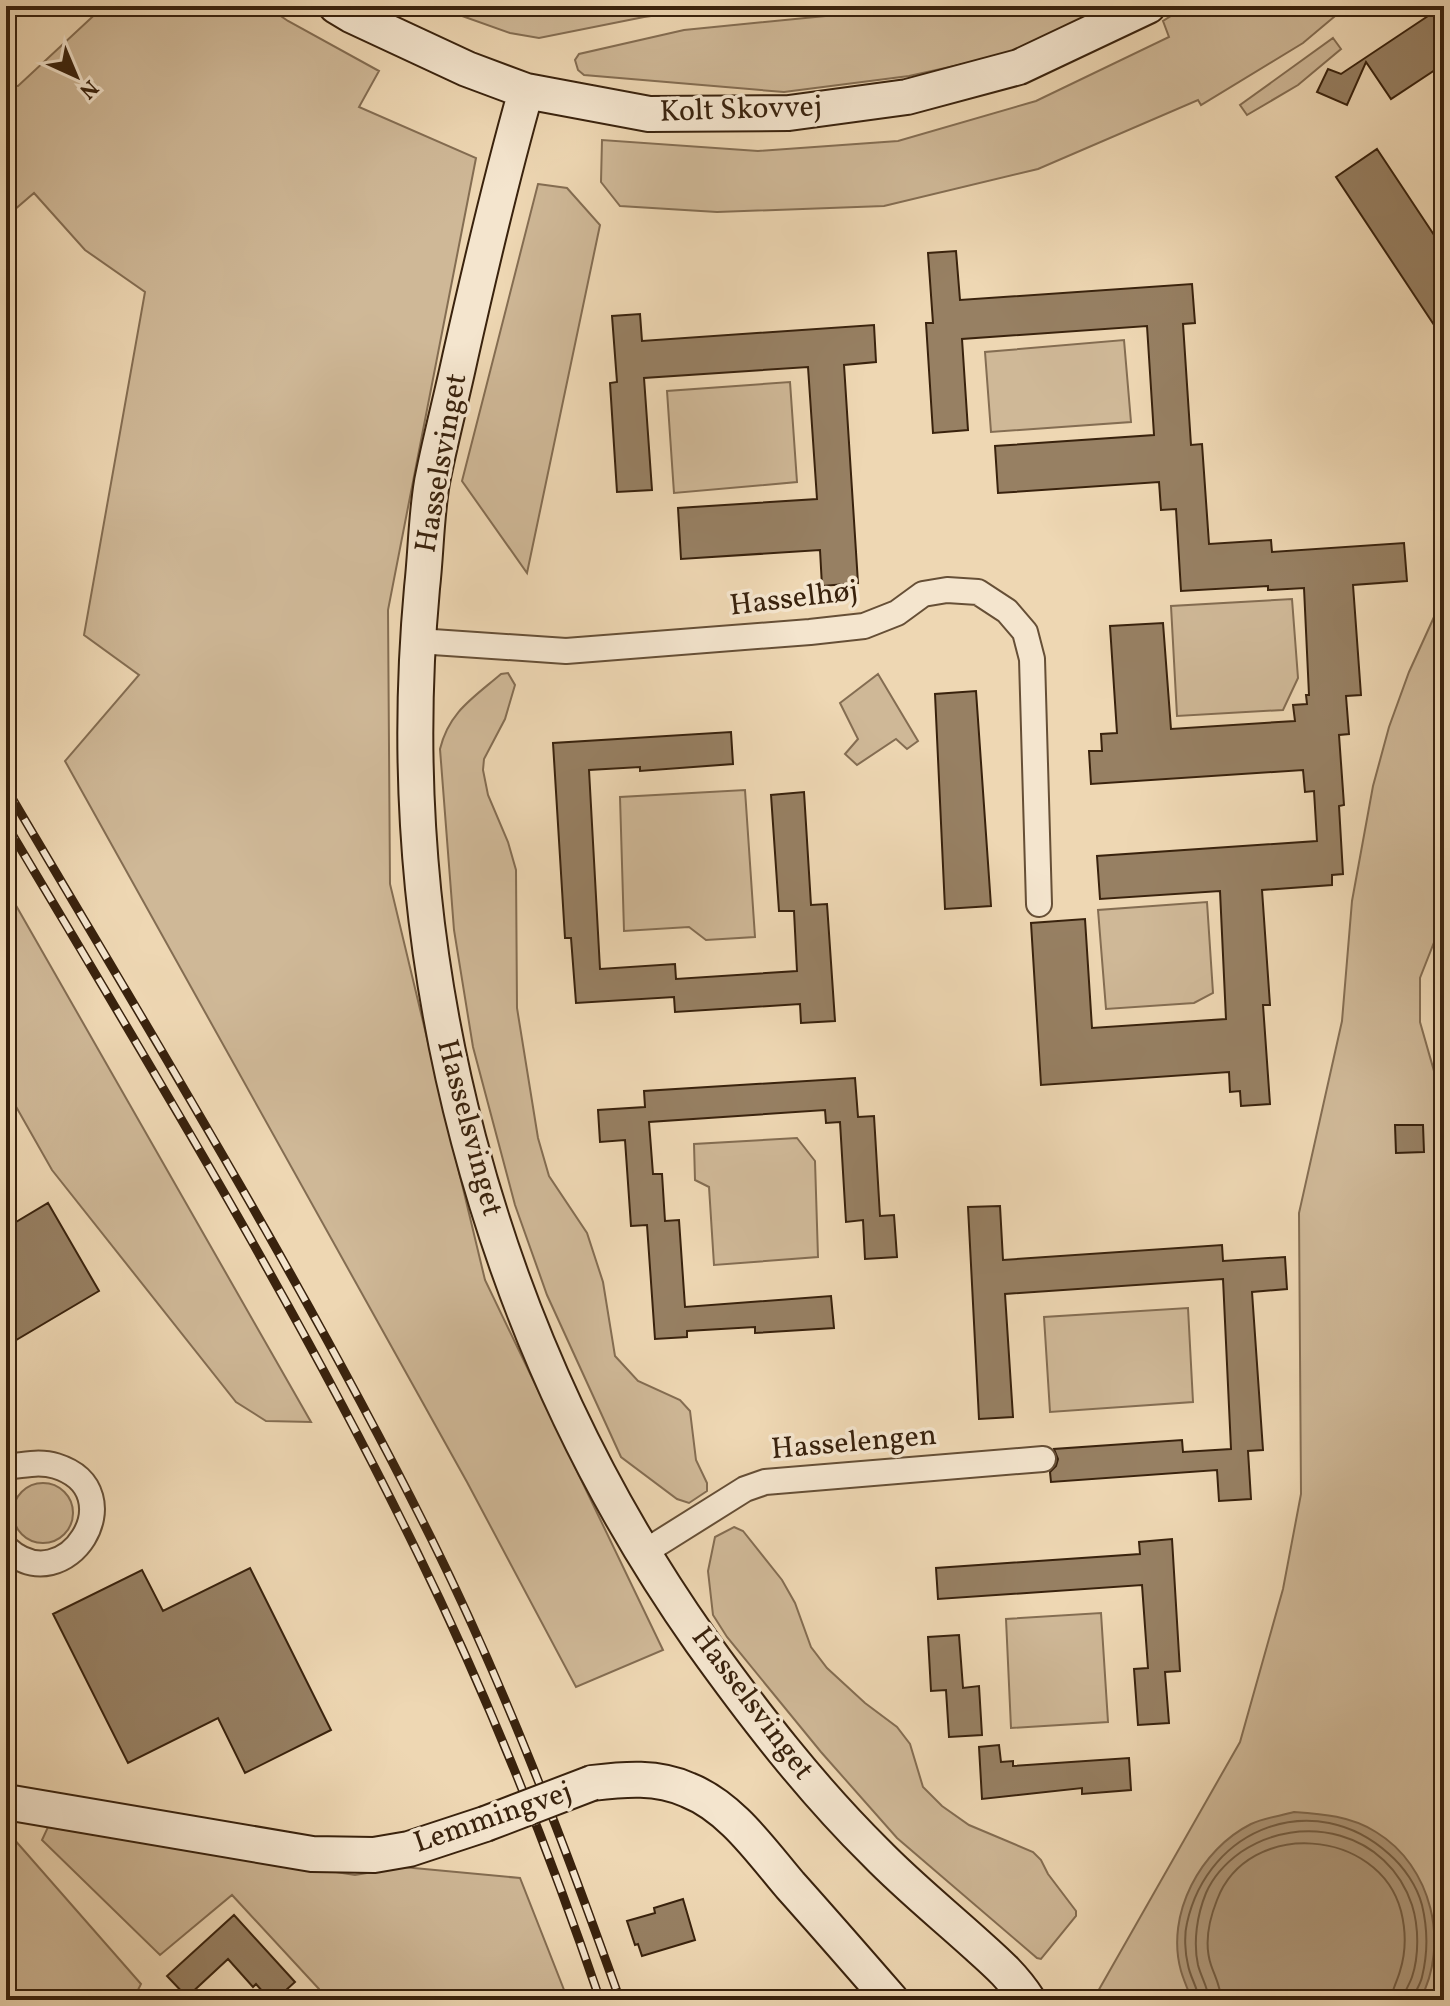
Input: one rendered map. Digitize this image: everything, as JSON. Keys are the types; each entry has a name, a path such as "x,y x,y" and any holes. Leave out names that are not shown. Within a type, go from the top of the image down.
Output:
{"street":[{"name":"Kolt Skovvej","path":"336,6 467,69 526,91 649,114 789,113 907,97 1019,67 1148,6"},
{"name":"Hasselsvinget","path":"526,91 473,299 432,485 418,641 414,738 420,871 431,962 461,1114 507,1263 545,1361 587,1449 643,1553 759,1719 815,1787 877,1854 1011,1975 1028,2000"},
{"name":"Hasselhøj","path":"418,641 566,651 810,632 864,626 897,613 923,594 947,590 978,592 1007,611 1025,632 1032,659 1039,904"},
{"name":"Hasselengen","path":"643,1553 745,1489 765,1482 1043,1459"},
{"path":"6,1467 39,1463 56,1466 79,1481 93,1507 89,1530 81,1543 61,1559 47,1563 32,1562 6,1548"},
{"name":"Lemmingvej","path":"6,1802 312,1854 374,1855 409,1849 485,1824 592,1783 622,1779 655,1780 689,1790 719,1808 891,2000"}],"shaded area":[{"path":"104,6 266,6 379,71 359,107 476,158 388,610 390,884 485,1280 663,1650 576,1687 467,1482 65,761 139,675 84,635 145,292 85,250 34,193 6,217 6,85 18,86"},
{"path":"434,6 723,6 644,17 539,38 510,33"},
{"path":"894,6 1112,6 1004,55 909,76 784,92 584,75 578,70 575,60 579,54 684,30 846,14"},
{"path":"1187,6 1347,6 1303,43 1201,105 1198,100 1038,169 884,206 717,212 620,206 601,182 602,140 758,151 898,141 1036,101 1169,37 1163,21"},
{"path":"1333,38 1341,49 1298,85 1247,115 1240,105"},
{"path":"538,184 567,188 600,225 527,573 462,481"},
{"path":"1124,340 1131,422 991,432 985,352"},
{"path":"790,382 797,482 674,493 667,391"},
{"path":"1444,595 1444,917 1420,978 1420,1022 1444,1106 1444,2000 1093,2000 1240,1742 1283,1589 1301,1494 1299,1213 1342,1021 1352,901 1373,786 1389,727 1409,672"},
{"path":"1292,599 1298,678 1283,710 1177,716 1171,606"},
{"path":"508,673 515,685 505,719 484,759 483,770 488,795 516,870 517,1008 538,1138 549,1176 587,1233 603,1282 615,1356 638,1381 680,1400 690,1411 696,1460 707,1483 707,1491 689,1503 677,1499 621,1457 547,1295 515,1205 473,1047 454,930 440,749 449,725 463,707 501,674"},
{"path":"878,674 918,741 907,749 896,739 857,765 845,754 858,739 840,703"},
{"path":"745,790 755,937 706,940 689,927 624,931 620,797"},
{"path":"6,888 311,1422 266,1421 236,1402 52,1170 6,1089"},
{"path":"1207,902 1213,993 1194,1003 1106,1009 1098,910"},
{"path":"797,1138 815,1161 818,1257 714,1265 709,1187 695,1180 694,1144"},
{"path":"1188,1308 1193,1402 1050,1412 1044,1317"},
{"path":"43,1483 55,1485 64,1492 71,1501 71,1525 64,1534 55,1541 43,1543 31,1541 22,1534 15,1525 13,1513 15,1501 22,1492 31,1485"},
{"path":"734,1527 743,1531 782,1580 795,1603 811,1647 827,1668 897,1727 910,1744 923,1787 942,1806 969,1825 1033,1852 1041,1860 1076,1911 1076,1916 1041,1959 897,1838 821,1752 727,1637 713,1615 708,1571 715,1537"},
{"path":"1101,1613 1108,1722 1011,1728 1006,1619"},
{"path":"48,1827 355,1875 403,1867 520,1878 568,2000 320,2000 319,1989 232,1895 160,1955 42,1840"},
{"path":"6,1830 141,1984 133,2000 6,2000"}],"water":[{"path":"1294,1812 1357,1822 1395,1847 1411,1865 1422,1885 1434,1931 1434,1955 1420,2000 1192,2000 1177,1949 1178,1928 1191,1886 1203,1866 1233,1835 1256,1822"}],"building":[{"path":"1443,6 1444,64 1391,99 1366,62 1347,105 1317,92 1328,69 1341,74"},
{"path":"1377,149 1444,250 1444,340 1336,177"},
{"path":"956,251 960,300 1192,284 1195,323 1183,324 1191,445 1202,444 1209,544 1271,540 1272,552 1404,543 1407,581 1353,585 1361,695 1346,696 1349,734 1339,735 1344,805 1339,806 1343,874 1332,875 1332,885 1262,890 1270,1005 1263,1005 1270,1104 1241,1106 1240,1091 1230,1092 1229,1072 1041,1085 1031,923 1085,919 1092,1028 1226,1019 1220,891 1100,899 1097,856 1317,841 1314,791 1305,792 1303,770 1091,784 1089,751 1102,751 1101,734 1117,733 1110,626 1163,623 1171,729 1295,721 1293,705 1307,704 1306,695 1309,695 1304,588 1268,590 1268,586 1181,591 1176,509 1161,510 1159,482 998,493 995,446 1154,435 1147,326 962,339 968,430 933,433 926,323 933,323 928,253"},
{"path":"640,314 642,341 874,325 876,362 844,365 858,583 822,586 820,550 681,559 678,508 817,499 808,367 644,378 652,490 617,492 610,383 617,382 612,316"},
{"path":"976,691 991,906 945,909 935,694"},
{"path":"731,732 733,764 640,771 640,767 589,770 600,969 675,964 676,979 797,971 794,911 779,911 771,795 804,792 811,905 827,904 835,1021 801,1023 800,1004 675,1012 674,997 576,1003 571,938 565,938 553,743"},
{"path":"855,1078 858,1117 874,1116 880,1216 894,1215 897,1257 865,1259 863,1220 846,1222 840,1122 826,1123 825,1110 649,1122 653,1174 662,1174 665,1221 679,1220 685,1307 831,1296 834,1328 755,1333 755,1327 687,1331 687,1337 655,1339 647,1225 631,1226 625,1140 600,1142 598,1110 645,1107 644,1091"},
{"path":"1395,1125 1423,1125 1424,1152 1396,1153"},
{"path":"48,1203 99,1291 6,1346 6,1228"},
{"path":"1000,1206 1003,1260 1222,1245 1223,1261 1285,1257 1287,1289 1252,1292 1263,1450 1248,1451 1251,1499 1219,1501 1217,1470 1051,1482 1050,1472 1058,1459 1054,1449 1182,1440 1183,1452 1231,1449 1223,1279 1005,1294 1013,1417 979,1419 968,1207"},
{"path":"1172,1539 1180,1671 1165,1672 1169,1723 1138,1725 1134,1669 1148,1668 1142,1585 938,1599 936,1568 1140,1554 1139,1542"},
{"path":"250,1568 331,1730 245,1773 218,1718 128,1763 53,1614 142,1570 163,1611"},
{"path":"959,1635 963,1688 979,1686 982,1735 949,1737 946,1690 931,1691 928,1637"},
{"path":"999,1745 1001,1762 1013,1761 1013,1766 1129,1758 1131,1790 1082,1794 1082,1788 982,1799 979,1747"},
{"path":"683,1899 695,1940 642,1956 627,1921 655,1913 654,1908"},
{"path":"234,1915 295,1982 275,2000 270,2000 256,1984 253,1987 228,1959 187,1997 167,1976"}],"railway":[{"path":"6,788 279,1253 431,1538 484,1651 532,1766 620,2000"},
{"path":"6,824 271,1275 417,1552 492,1717 538,1829 600,2000"}]}
